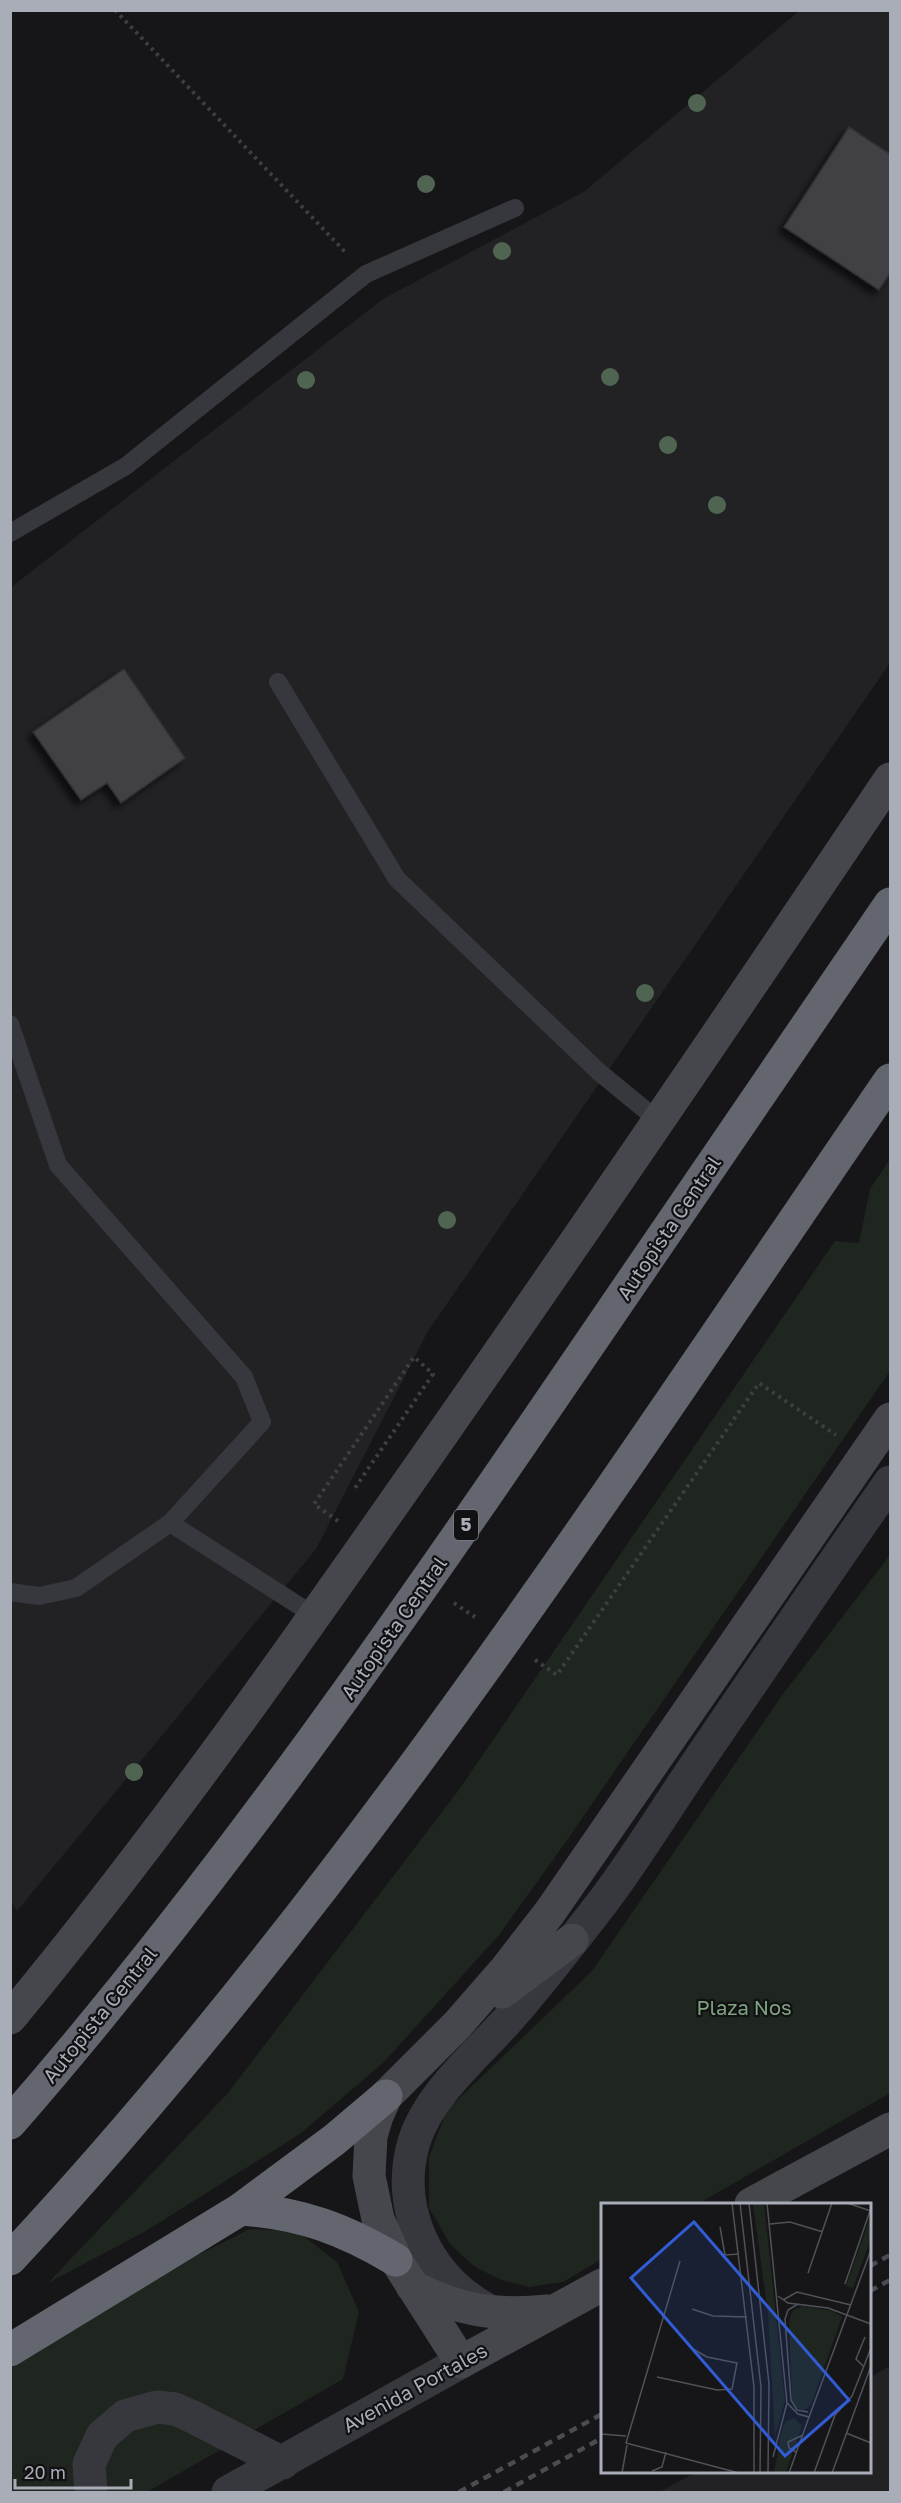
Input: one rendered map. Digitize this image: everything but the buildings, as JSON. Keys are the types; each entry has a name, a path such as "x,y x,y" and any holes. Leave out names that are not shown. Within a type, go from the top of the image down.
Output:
{"highway":[{"name":"Autopista Central","path":"10,2123 83,2039 287,1778 389,1636 891,904"},
{"path":"10,2259 164,2085 377,1818 469,1693 891,1080"},
{"path":"10,2350 241,2209 334,2140 386,2097"},
{"path":"241,2209 269,2211 326,2224 362,2240 404,2273"}],"main road":[{"path":"10,2018 147,1846 315,1616 660,1122 891,779"},
{"path":"461,2362 404,2273 378,2219 369,2176 370,2136 377,2116 386,2097 457,2025 505,1970 556,1904 891,1419"},
{"path":"457,2025 572,1940"},
{"path":"755,2203 891,2129"},
{"path":"404,2273 434,2298 464,2308 494,2313 555,2311"},
{"name":"Avenida Portales","path":"461,2362 601,2286"}],"street":[{"path":"494,2313 472,2302 452,2286 435,2266 422,2245 413,2221 409,2196 409,2169 414,2142 424,2118 440,2095 514,2013 604,1901 815,1589 891,1482"},
{"name":"Avenida Portales","path":"228,2493 461,2362"},
{"path":"91,2493 89,2464 102,2436 124,2416 157,2407 175,2409 191,2416 283,2463"}],"lane":[{"path":"10,533 126,466 366,274 515,208"},
{"path":"278,682 397,879 599,1072 660,1122"},
{"path":"10,1024 58,1165 244,1377 262,1422 170,1523 76,1588 39,1596 10,1592"},
{"path":"170,1523 315,1616"}],"path":[{"path":"115,10 366,274"},
{"path":"759,1383 865,1456"}],"shaded area":[{"path":"799,11 890,11 890,663 428,1331 316,1549 17,1911 10,1901 10,588 383,299 585,191"},
{"path":"890,2366 890,2492 659,2492 695,2473 871,2473 871,2376"}],"green space":[{"path":"890,1159 890,1371 563,1846 499,1935 383,2063 300,2134 146,2231 48,2283 228,2093 458,1791 835,1241 859,1243 870,1189"},
{"name":"Plaza Nos","path":"890,1555 890,2093 700,2203 601,2203 601,2260 563,2282 529,2287 501,2280 475,2267 450,2244 429,2208 429,2157 447,2110 592,1971 783,1694"},
{"path":"250,2229 297,2231 337,2262 359,2312 343,2379 147,2492 11,2492 11,2368 162,2273"}],"railway":[{"path":"871,2265 890,2255"},
{"path":"871,2290 890,2280"},
{"path":"459,2492 601,2415"},
{"path":"504,2492 601,2439"}]}
